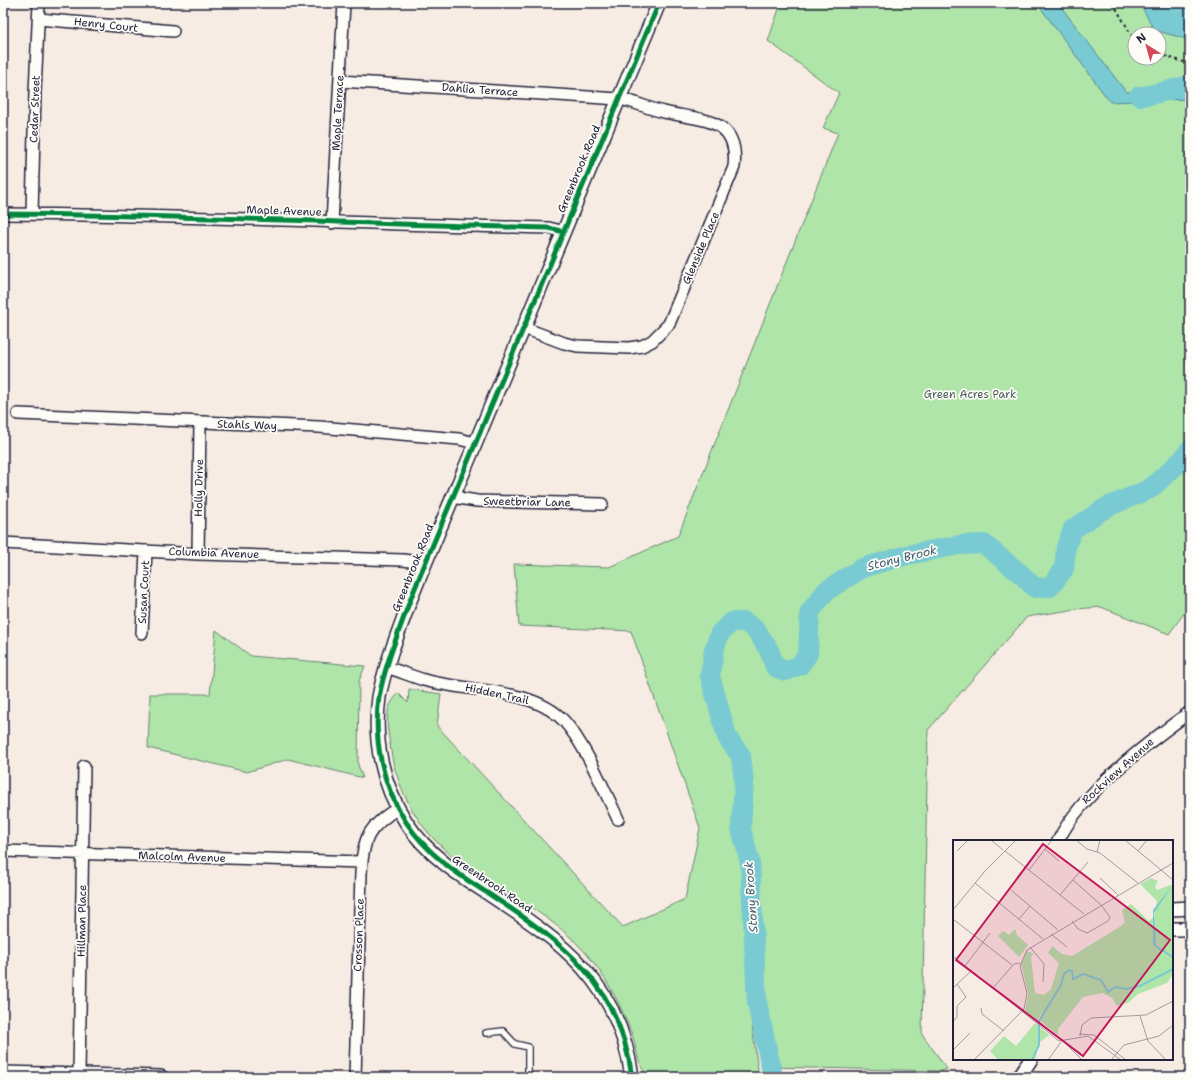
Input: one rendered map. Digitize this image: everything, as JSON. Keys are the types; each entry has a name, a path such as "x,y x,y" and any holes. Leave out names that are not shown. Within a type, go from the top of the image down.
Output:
{"street":[{"name":"Cedar Street","path":"32,214 34,92 39,3"},
{"name":"Maple Terrace","path":"332,223 344,3"},
{"name":"Greenbrook Road","path":"632,1077 627,1053 615,1019 606,1000 588,973 552,937 452,870 434,856 416,836 398,808 384,772 378,735 379,700 386,667 425,563 659,3"},
{"name":"Henry Court","path":"39,19 173,32"},
{"name":"Dahlia Terrace","path":"340,82 619,99"},
{"name":"Glenside Place","path":"524,328 564,343 577,346 629,348 642,346 652,341 669,324 731,174 736,153 726,130 714,122 660,111 631,101 619,99"},
{"name":"Maple Avenue","path":"3,214 156,216 332,223 549,228 564,232"},
{"name":"Stahls Way","path":"18,414 319,427 459,439 475,443"},
{"name":"Holly Drive","path":"198,554 200,423"},
{"name":"Sweetbriar Lane","path":"452,497 477,502 602,504"},
{"name":"Columbia Avenue","path":"3,543 198,554 403,560 425,563"},
{"name":"Susan Court","path":"142,633 146,551"},
{"name":"Hidden Trail","path":"386,667 424,680 528,699 548,708 563,720 577,739 618,819"},
{"name":"Rockview Avenue","path":"1059,840 1074,813 1093,792 1152,740 1190,712"},
{"name":"Hillman Place","path":"79,1075 84,853 84,766"},
{"name":"Crosson Place","path":"355,1077 362,862 364,843 369,832 382,818 398,808"},
{"name":"Malcolm Avenue","path":"3,852 84,853 362,862"},
{"path":"1173,909 1190,908"},
{"path":"1173,929 1190,929"},
{"path":"1019,1077 1030,1060"},
{"path":"3,1073 161,1077"}],"lane":[{"path":"486,1033 503,1031 515,1044 528,1047 528,1077"}],"path":[{"path":"1113,3 1127,28"},
{"path":"1167,57 1190,64"}],"green space":[{"name":"Green Acres Park","path":"781,3 1190,3 1190,605 1169,634 1101,607 1076,609 1027,617 928,730 922,1034 947,1069 940,1071 770,1067 751,995 748,996 759,1077 648,1077 642,1067 622,1010 605,980 592,960 584,951 562,930 537,912 462,864 440,845 420,822 404,794 396,772 388,731 388,709 398,693 408,703 409,689 441,694 437,726 623,927 685,899 700,828 631,631 519,626 514,564 609,567 678,536 838,133 823,128 839,93 768,41"},
{"path":"216,630 251,656 365,666 359,681 358,765 363,778 288,759 247,772 148,748 150,694 210,694"}],"water":[{"path":"1037,3 1058,3 1126,92 1190,89 1190,99 1110,102"},
{"path":"1146,3 1190,3 1190,40 1167,34 1167,26 1152,26 1143,9"}],"waterway":[{"name":"Stony Brook","path":"1139,96 1152,95 1190,85"},
{"name":"Stony Brook","path":"773,1077 757,1002 750,863 741,828 744,782 741,756 727,737 710,676 714,650 720,633 732,622 745,622 756,630 769,650 775,667 786,671 800,665 808,654 810,612 826,591 862,568 907,555 959,545 984,544 1022,575 1035,588 1050,587 1064,569 1066,547 1073,529 1107,507 1150,489 1183,459 1190,449"}],"cycle path":[{"path":"632,1077 625,1044 615,1015 601,990 583,968 563,948 541,930 465,879 433,854 406,822 385,778 379,746 377,713 385,673 409,603 659,3"},
{"path":"3,214 140,216 549,228 564,232"}]}
